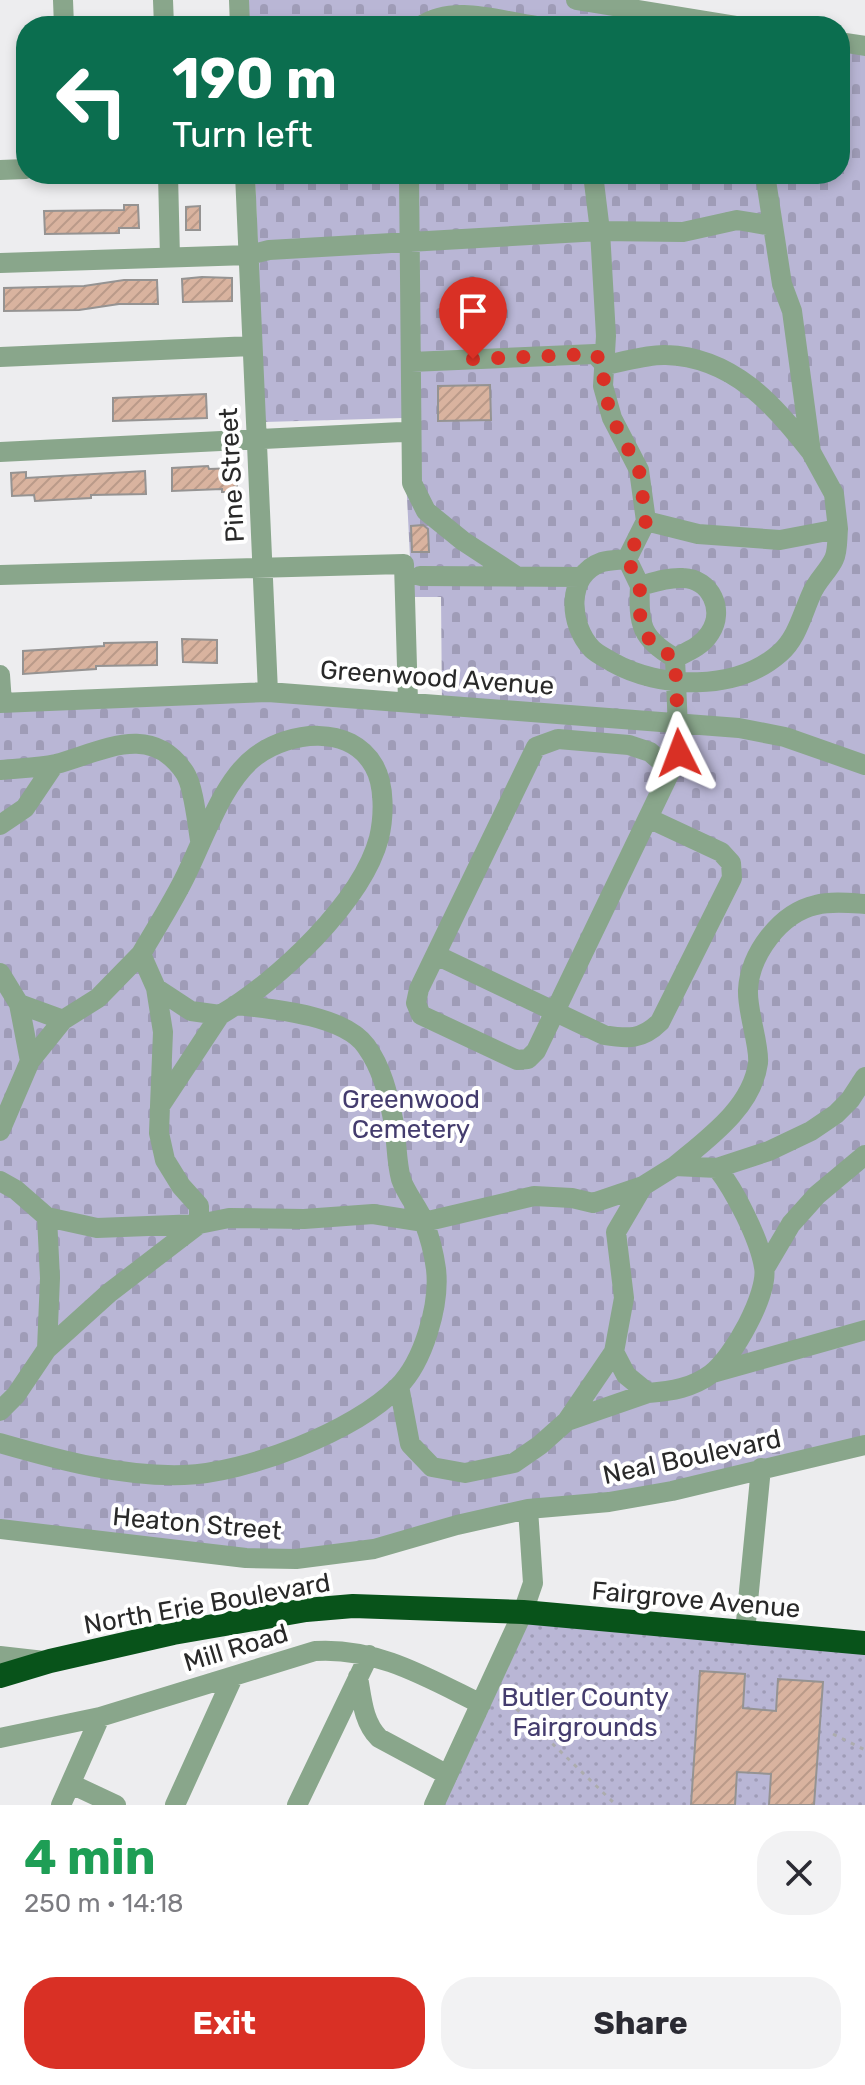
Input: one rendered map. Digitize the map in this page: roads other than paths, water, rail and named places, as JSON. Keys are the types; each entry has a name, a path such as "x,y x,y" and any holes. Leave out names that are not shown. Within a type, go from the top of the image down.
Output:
{"highway":[{"name":"North Erie Boulevard","path":"0,1676 50,1661 173,1633 306,1610 353,1606 523,1612"},
{"name":"Fairgrove Avenue","path":"523,1612 865,1643"}],"street":[{"path":"576,0 675,16"},
{"path":"444,16 468,16"},
{"path":"168,184 170,258"},
{"name":"Pine Street","path":"245,184 268,692"},
{"path":"409,184 412,483 426,511 463,541 518,577"},
{"path":"594,184 606,336 603,386 612,418 639,470 646,521 627,559"},
{"path":"767,184 782,284 792,311 811,452"},
{"path":"0,263 249,255 269,250 600,231 683,232 737,220 773,226"},
{"path":"0,357 252,346"},
{"path":"411,362 595,354 605,365"},
{"path":"605,365 665,354 702,361 740,378 778,409 811,452 834,494 838,529 835,557 813,590 797,632 780,653 749,671 716,680 674,682 626,669 593,651 577,628 573,604 582,577 601,562 627,559"},
{"path":"0,452 402,432"},
{"path":"646,521 698,534 780,540 838,529"},
{"path":"627,559 640,586 639,610 644,632 655,647 675,658"},
{"path":"0,575 262,566 582,577"},
{"path":"408,701 412,570"},
{"path":"640,586 665,579 686,578 703,584 713,597 717,615 711,632 699,646 675,658"},
{"path":"671,770 650,752 629,745 558,739 536,747 419,989 416,1003 421,1015 517,1060 528,1059 536,1051 555,1012 671,770 679,753 675,658"},
{"path":"0,675 1,703"},
{"name":"Greenwood Avenue","path":"1,703 268,692 408,701 739,728 785,737 865,765"},
{"path":"0,1131 30,1061 63,1020 98,998 141,954 187,874 200,840 230,786 255,756 289,738 326,735 354,745 375,766 383,799 379,837 358,886 314,940 229,1010 160,1106"},
{"path":"0,770 54,765 110,745 137,743 168,753 187,776 200,840"},
{"path":"0,825 25,808 54,765"},
{"path":"436,955 604,1035 630,1040 648,1034 660,1022 732,878 731,863 721,852 648,818"},
{"path":"0,1181 16,1190 47,1217 97,1228 199,1224 229,1218 304,1219 373,1214 424,1222 534,1196 572,1198 593,1203 643,1186 675,1166 722,1126 748,1092 758,1061 750,1021 748,988 759,951 786,918 816,905 865,904"},
{"path":"141,954 156,988 163,1032 159,1133 165,1160 181,1186 199,1206 199,1224"},
{"path":"0,973 19,1004 30,1061"},
{"path":"0,1443 66,1462 120,1470 183,1475 237,1468 297,1448 351,1421 399,1386 420,1352 434,1313 436,1269 424,1222 401,1179 387,1086 365,1044 334,1023 285,1010 191,1011 156,988"},
{"path":"19,1004 63,1020"},
{"path":"675,1166 717,1168 769,1151 811,1131 857,1102 865,1077"},
{"path":"713,1373 749,1325 765,1268 791,1224 865,1155"},
{"path":"717,1168 735,1192 765,1268"},
{"path":"399,1386 410,1444 432,1467 465,1473 514,1463 540,1445 567,1421 614,1352 624,1298 616,1232 643,1186"},
{"path":"47,1217 50,1278 47,1349"},
{"path":"0,1411 16,1395 47,1349 109,1293 199,1224"},
{"path":"567,1421 648,1393 680,1390 713,1373 865,1330"},
{"path":"614,1352 626,1375 648,1393"},
{"name":"Neal Boulevard","path":"528,1509 622,1500 672,1491 865,1445"},
{"path":"745,1632 761,1468"},
{"path":"434,1805 491,1684 533,1583 528,1509"},
{"name":"Heaton Street","path":"0,1529 246,1558 296,1559 374,1549 528,1509"},
{"name":"Mill Road","path":"0,1738 100,1717 315,1651 341,1649 395,1663 481,1704"},
{"path":"297,1805 369,1655"},
{"path":"0,1656 50,1661"},
{"path":"175,1805 233,1677"},
{"path":"358,1677 371,1730 379,1738 448,1775"},
{"path":"61,1805 100,1717"},
{"path":"71,1784 116,1805"}],"park label":[{"name":"Greenwood Cemetery","path":"411,1114"},
{"name":"Butler County Fairgrounds","path":"585,1712"}]}
